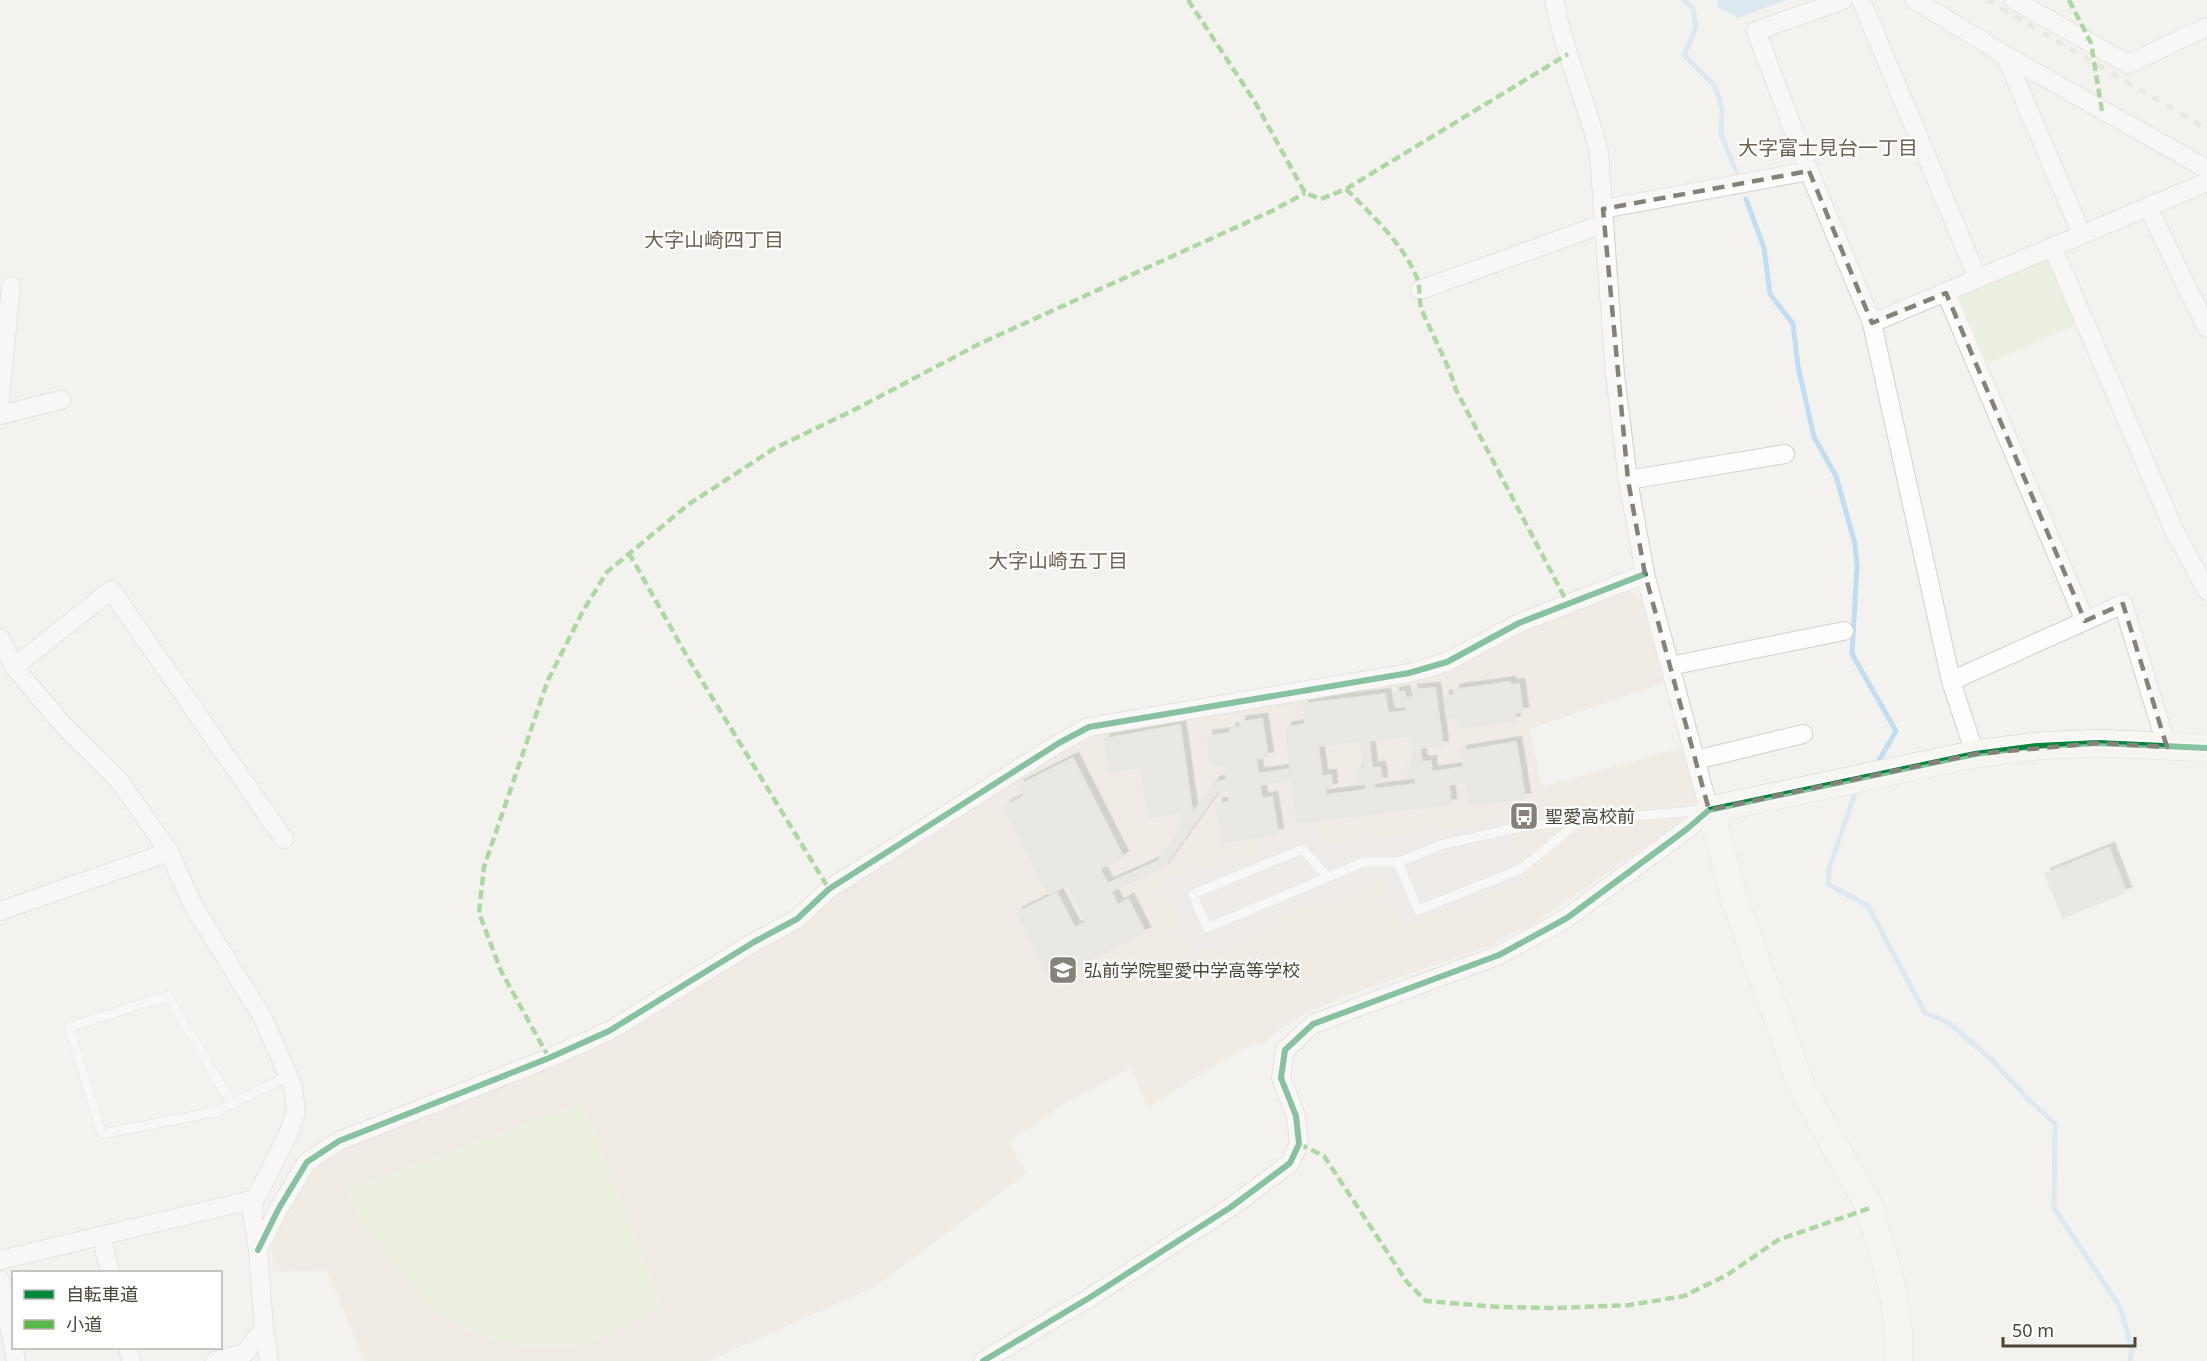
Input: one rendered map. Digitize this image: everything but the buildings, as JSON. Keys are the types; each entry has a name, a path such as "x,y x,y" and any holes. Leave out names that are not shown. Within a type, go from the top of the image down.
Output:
{"street":[{"path":"1554,0 1568,54 1592,122 1599,152 1615,375 1628,480 1645,574 1733,895 1802,1087 1870,1208 1892,1286 1899,1334 1899,1361"},
{"path":"1843,0 1756,31 1809,171 1872,323 1951,681 1975,754"},
{"path":"1861,0 1978,279"},
{"path":"1916,0 2005,55 2207,169"},
{"path":"2014,0 2128,64 2207,27"},
{"path":"2005,55 2082,235"},
{"path":"1420,290 1603,216 1809,171"},
{"path":"1872,323 2207,182"},
{"path":"2148,207 2207,328"},
{"path":"2053,248 2174,530 2207,591"},
{"path":"0,386 11,286"},
{"path":"1946,293 2085,621"},
{"path":"0,415 60,400"},
{"path":"1628,480 1785,454"},
{"path":"258,1250 279,1208 307,1162 339,1141 549,1058 609,1031 754,942 797,919 829,889 1059,743 1089,727 1409,673 1447,662 1519,623 1645,574"},
{"path":"14,667 111,590 284,839"},
{"path":"1951,681 2123,604 2167,747"},
{"path":"1670,666 1844,631"},
{"path":"0,638 14,667 65,727 119,780 169,852 193,905 264,1020 293,1087 296,1113 286,1139 255,1199 252,1213 269,1361"},
{"path":"1696,760 1803,734"},
{"path":"983,1361 1089,1298 1222,1213 1290,1163 1299,1144 1296,1116 1281,1078 1285,1050 1313,1024 1499,955 1558,923 1678,836 1709,810 1975,754 2037,746 2098,743 2207,748"},
{"path":"0,911 169,852"},
{"path":"0,1260 255,1199"},
{"path":"101,1236 110,1271"},
{"path":"0,1280 12,1341"},
{"path":"215,1361 245,1353 264,1328"}],"lane":[{"path":"1328,878 1302,849 1193,894 1207,928 1328,878 1364,862 1398,862 1441,845 1525,826 1709,810"},
{"path":"1398,862 1418,910 1521,869 1577,823"},
{"path":"232,1104 168,996 69,1027 102,1134 215,1112 232,1104 288,1076"}],"highlighted area":[{"path":"1809,171 1872,323 1946,293 2085,621 2123,604 2167,747 2098,743 1975,754 1709,810 1645,574 1628,480 1603,209"}],"shaded area":[{"name":"弘前学院聖愛中学高等学校","path":"1624,589 1642,596 1664,683 1530,729 1542,787 1684,747 1700,805 1668,831 1527,928 1505,936 1493,945 1348,995 1305,1014 1274,1033 1265,1042 1244,1048 1148,1107 1131,1068 1070,1100 1009,1142 1026,1173 876,1286 709,1361 365,1361 327,1271 273,1272 272,1247 275,1222 314,1150 572,1046 1084,735 1440,673 1495,640"},
{"path":"1319,822 1321,834 1328,843 1504,822 1530,878 1403,928 1379,877 1193,956 1160,881 1240,857 1258,856 1257,842 1281,838 1279,826"}],"green space":[{"path":"2045,259 2052,263 2078,324 1988,363 1961,301 1965,293"},
{"path":"583,1102 663,1307 600,1338 561,1348 529,1347 495,1340 478,1335 449,1320 436,1311 412,1286 360,1218 346,1190"}],"water":[{"path":"1717,0 1787,0 1738,18 1719,8"}],"waterway":[{"path":"1684,0 1693,8 1696,28 1684,55 1715,86 1722,109 1721,135 1736,171"},
{"path":"1746,199 1764,248 1770,294 1793,324 1798,366 1814,437 1836,476 1855,544 1857,566 1852,654 1896,731 1878,762"},
{"path":"1855,793 1829,869 1828,884 1868,906 1925,1013 1948,1022 1992,1060 2055,1124 2054,1208 2120,1307 2132,1349 2130,1361"}],"railway":[{"path":"1987,0 2207,129"}],"marked path":[{"path":"1188,0 1255,102 1305,193 1321,199 1346,189 1568,54"},
{"path":"2069,0 2091,43 2102,111"},
{"path":"1346,189 1386,230 1411,266 1418,282 1422,310 1456,390 1568,604"},
{"path":"549,1058 501,971 479,913 484,867 548,680 583,611 607,572 689,504 775,448 856,409 979,344 1272,211 1305,193"},
{"path":"629,553 688,658 829,889"},
{"path":"1299,1144 1324,1156 1407,1282 1426,1301 1499,1307 1557,1308 1630,1305 1684,1296 1727,1275 1778,1240 1870,1208"}],"cycle path":[{"path":"258,1250 279,1208 307,1162 339,1141 549,1058 609,1031 754,942 797,919 829,889 1059,743 1089,727 1409,673 1447,662 1519,623 1645,574"},
{"path":"983,1361 1089,1298 1231,1207 1290,1163 1299,1144 1296,1116 1281,1078 1285,1050 1313,1024 1499,955 1567,918 1687,829 1709,810 1975,754 2037,746 2098,743 2207,748"}],"place":[{"name":"聖愛高校前","path":"1524,816"},
{"name":"弘前学院聖愛中学高等学校","path":"1063,970"}],"district":[{"name":"大字富士見台一丁目","path":"1828,147"},
{"name":"大字山崎四丁目","path":"714,239"},
{"name":"大字山崎五丁目","path":"1058,560"}]}
